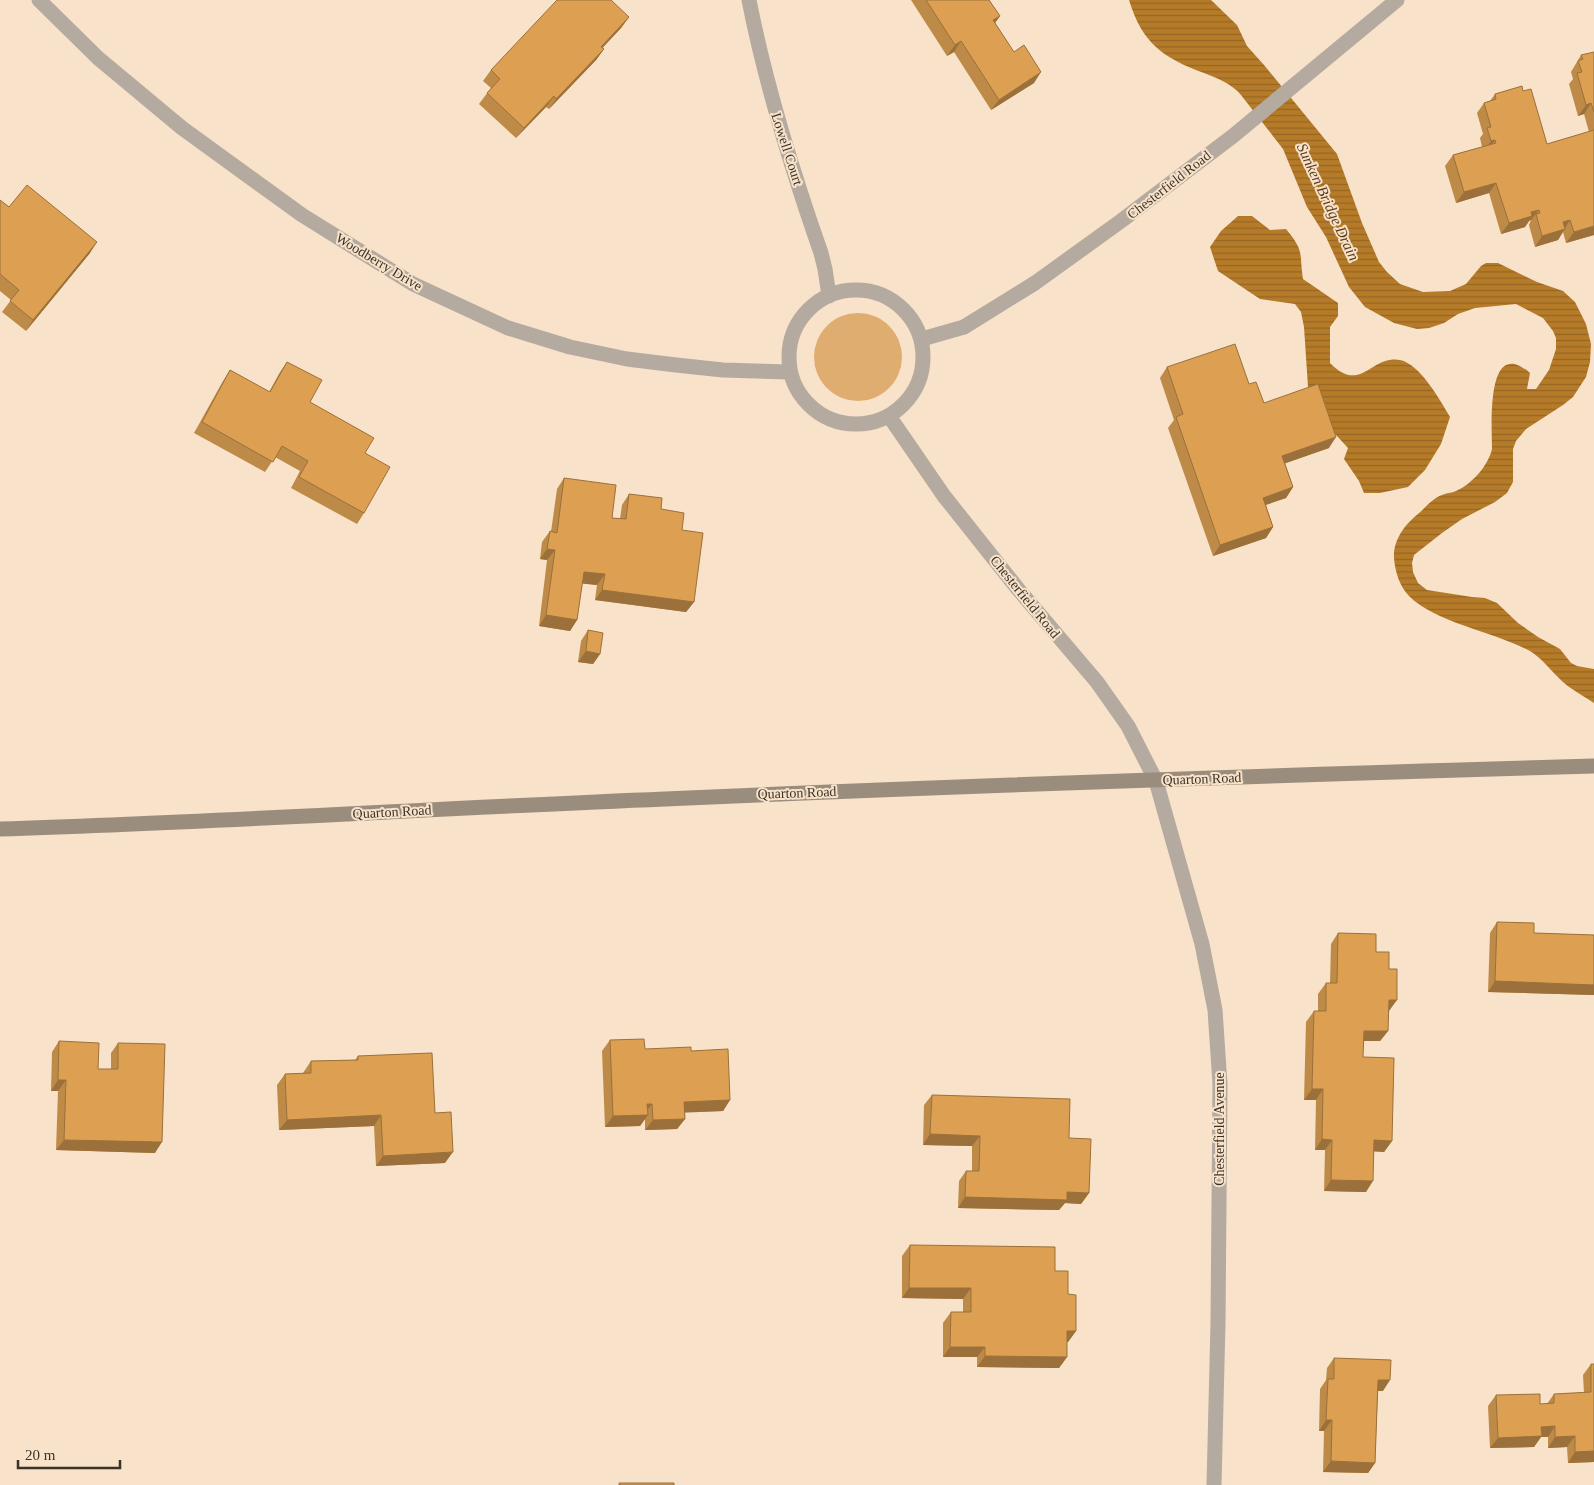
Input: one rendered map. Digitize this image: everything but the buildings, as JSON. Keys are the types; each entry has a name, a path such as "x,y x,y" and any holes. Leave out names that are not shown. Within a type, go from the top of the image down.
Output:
{"street":[{"name":"Woodberry Drive","path":"39,0 98,58 182,128 302,214 413,284 508,328 570,347 628,359 676,366 723,370 789,372"},
{"name":"Lowell Court","path":"749,0 770,95 787,153 821,253 829,296"},
{"name":"Chesterfield Road","path":"922,339 964,327 1035,282 1121,221 1233,136 1397,0"},
{"path":"849,290 870,291 890,298 906,311 915,324 922,339 923,368 916,387 905,404 889,416 867,423 844,423 823,415 805,402 789,372 788,356 792,339 800,321 812,307 829,296 849,290"},
{"name":"Chesterfield Road","path":"889,416 944,496 1018,589 1097,682 1128,726 1156,780"},
{"name":"Quarton Road","path":"0,830 728,796 1594,766"},
{"name":"Chesterfield Avenue","path":"1156,780 1202,944 1215,1010 1220,1084 1218,1322 1214,1485"}],"shaded area":[{"path":"849,313 867,313 883,320 895,332 902,348 902,366 895,382 883,394 867,401 849,401 833,394 821,382 814,366 814,348 821,332 833,320"}],"water":[{"name":"Sunken Bridge Drain","path":"1129,0 1211,0 1237,25 1247,46 1337,154 1362,223 1379,262 1400,284 1423,292 1450,291 1466,284 1481,266 1486,263 1498,263 1537,282 1563,291 1575,302 1586,324 1591,344 1590,362 1586,377 1573,397 1526,429 1516,441 1513,449 1513,482 1507,493 1442,533 1414,555 1412,563 1413,572 1418,583 1427,590 1485,598 1497,603 1518,623 1560,649 1571,663 1594,669 1594,703 1567,685 1539,657 1530,651 1450,620 1421,605 1409,596 1403,588 1398,579 1394,558 1397,540 1408,523 1435,498 1462,488 1483,468 1492,449 1492,405 1498,374 1505,365 1515,364 1530,373 1527,389 1536,389 1549,370 1556,349 1556,338 1553,331 1543,318 1516,304 1475,308 1458,314 1444,323 1429,328 1417,329 1394,323 1365,307 1349,287 1326,237 1307,207 1283,149 1241,95 1233,88 1219,79 1177,61 1156,47 1140,27"},
{"path":"1238,216 1252,216 1270,230 1286,229 1299,248 1303,279 1338,303 1338,316 1330,327 1330,363 1341,372 1358,375 1381,362 1400,360 1415,368 1422,375 1441,401 1450,417 1441,444 1425,470 1408,487 1380,493 1364,493 1359,481 1344,459 1348,448 1326,424 1318,402 1308,387 1304,327 1301,312 1295,304 1260,299 1218,271 1210,247 1221,231"}]}
